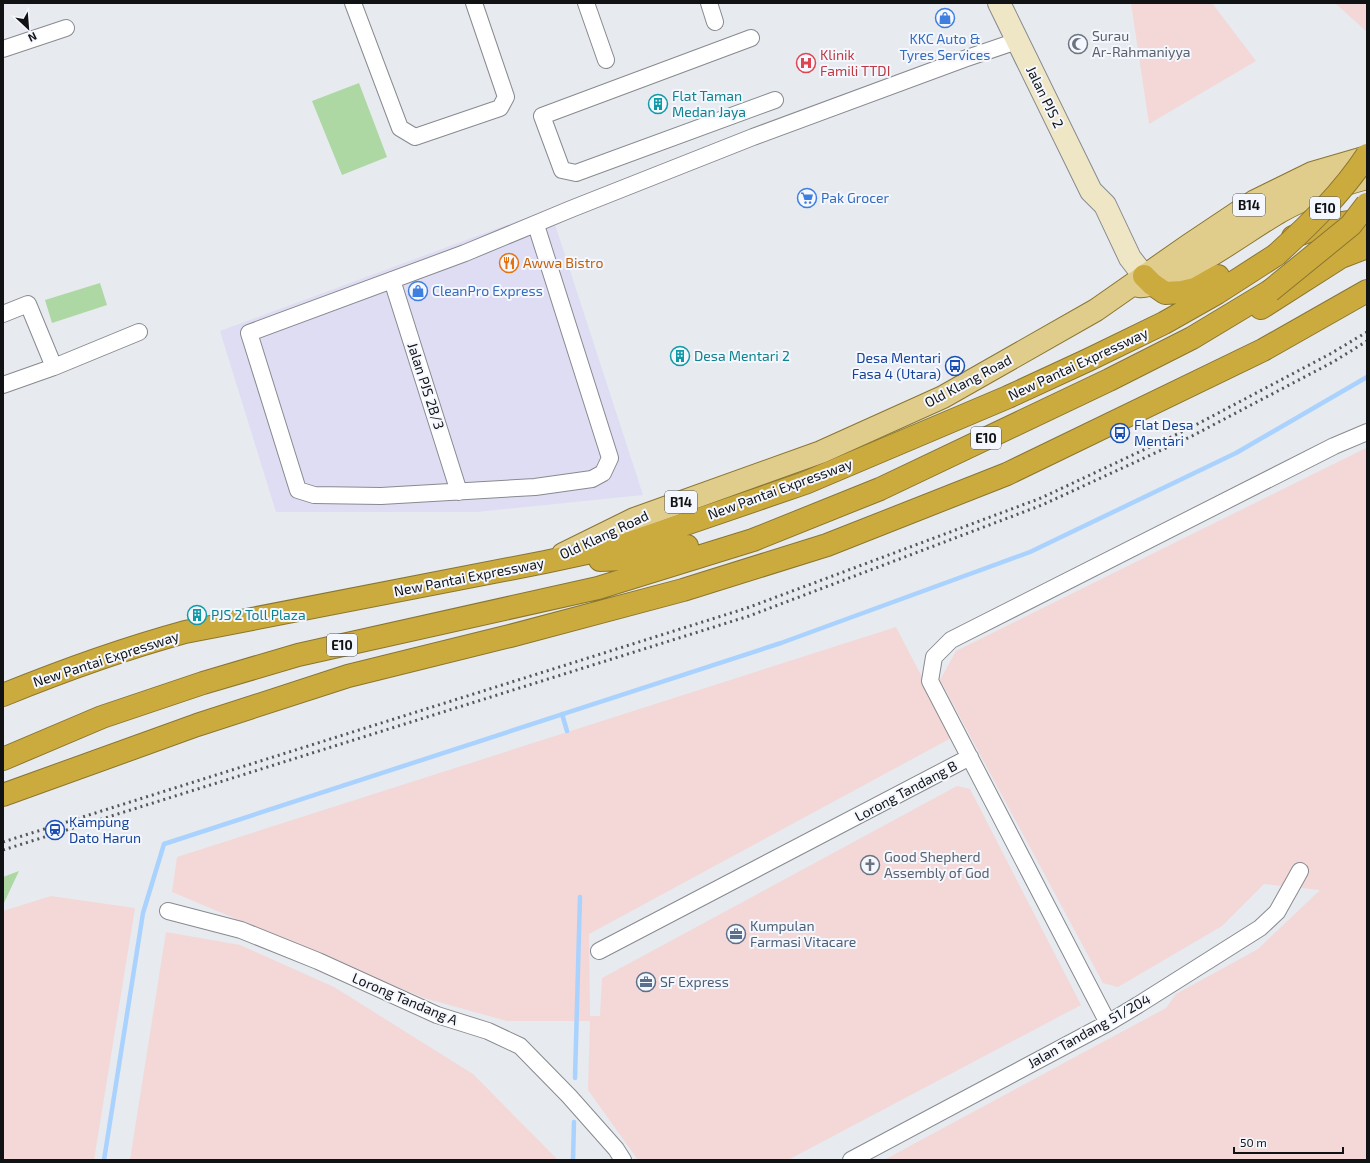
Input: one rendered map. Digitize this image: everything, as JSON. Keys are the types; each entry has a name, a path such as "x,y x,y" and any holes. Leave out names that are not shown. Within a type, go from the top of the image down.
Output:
{"highway":[{"name":"New Pantai Expressway","path":"3,695 42,679 153,641 185,632 545,562 624,544 805,483 1008,397 1164,323 1217,293 1276,255 1328,206 1353,177 1367,156"},
{"name":"New Pantai Expressway","path":"3,759 102,717 203,683 298,655 598,588 753,540 880,489 1109,380 1192,338 1270,291 1351,225 1367,204"},
{"path":"1143,282 1165,293 1182,292 1195,289 1278,243 1305,231 1332,224 1367,219"},
{"path":"545,562 630,559 676,550 811,505 956,442 1179,326 1316,248 1367,228"},
{"path":"684,590 905,492 1105,396 1200,348 1341,257 1367,248"},
{"path":"3,795 198,725 348,676 510,636 684,590 827,545 1007,474 1263,350 1367,291"}],"main road":[{"name":"Jalan PJS 2","path":"998,3 1091,191 1105,205 1143,282"},
{"name":"Old Klang Road","path":"545,562 634,519 821,452 943,397 1143,282 1188,245 1255,202 1312,173 1367,156"},
{"name":"Old Klang Road","path":"1143,282 1178,274 1281,211 1318,193 1367,178"}],"street":[{"path":"353,3 400,128 415,137 500,108 506,97 474,3"},
{"path":"586,3 606,60"},
{"path":"709,3 715,22"},
{"path":"3,49 66,28"},
{"path":"751,38 542,116 562,170 576,173 775,100"},
{"path":"536,225 610,458 603,473 592,479 535,486 459,492 381,496 314,495 298,490 249,333 536,225 571,209 753,137 1017,41"},
{"name":"Jalan PJS 2B/3","path":"392,280 459,492"},
{"path":"3,314 28,304 54,367"},
{"path":"3,385 54,367 139,332"},
{"path":"970,757 930,681 934,657 951,640 1334,446 1367,432"},
{"name":"Lorong Tandang B","path":"599,951 970,757 1108,1023"},
{"name":"Jalan Tandang 51/204","path":"851,1160 1108,1023 1260,928 1277,912 1300,871"},
{"name":"Lorong Tandang A","path":"168,911 241,930 318,961 437,1015 488,1031 520,1046 569,1096 616,1149 623,1160"}],"shaded area":[{"path":"1131,3 1212,3 1256,61 1149,124"},
{"path":"1335,3 1367,3 1367,32"},
{"path":"550,209 643,495 477,512 276,512 220,331"},
{"path":"1366,448 1366,1160 884,1160 1166,1008 1176,994 1258,949 1320,890 1264,884 1222,926 1118,987 1103,983 940,680 956,651"},
{"path":"896,627 953,737 589,934 590,1016 600,1016 602,978 957,786 970,789 1081,1005 788,1160 638,1160 588,1090 590,1021 507,1021 424,998 172,892 177,857"},
{"path":"51,896 135,908 94,1160 3,1160 3,911"},
{"path":"166,932 240,945 334,987 473,1074 558,1160 130,1160"}],"green space":[{"path":"359,83 387,157 342,175 312,101"},
{"path":"100,283 107,305 52,323 45,300"},
{"path":"19,871 3,905 3,877"}],"waterway":[{"path":"104,1160 143,913 164,844 781,643 1030,552 1236,453 1367,377"},
{"path":"562,714 567,731"},
{"path":"575,1078 580,897"},
{"path":"573,1160 574,1122"}],"railway":[{"path":"3,842 747,608 1041,498 1188,429 1330,354 1367,332"},
{"path":"3,850 749,616 1042,505 1192,436 1333,362 1367,341"}],"place":[{"name":"KKC Auto & Tyres Services","path":"945,18"},
{"name":"Surau Ar-Rahmaniyya","path":"1078,44"},
{"name":"Klinik Famili TTDI","path":"806,63"},
{"name":"Flat Taman Medan Jaya","path":"658,104"},
{"name":"Pak Grocer","path":"807,198"},
{"name":"Awwa Bistro","path":"509,263"},
{"name":"CleanPro Express","path":"418,291"},
{"name":"Desa Mentari 2","path":"680,356"},
{"name":"Desa Mentari Fasa 4 (Utara)","path":"955,366"},
{"name":"Flat Desa Mentari","path":"1120,433"},
{"name":"PJS 2 Toll Plaza","path":"197,615"},
{"name":"Kampung Dato Harun","path":"55,830"},
{"name":"Good Shepherd Assembly of God","path":"870,865"},
{"name":"Kumpulan Farmasi Vitacare","path":"736,934"},
{"name":"SF Express","path":"646,982"}]}
